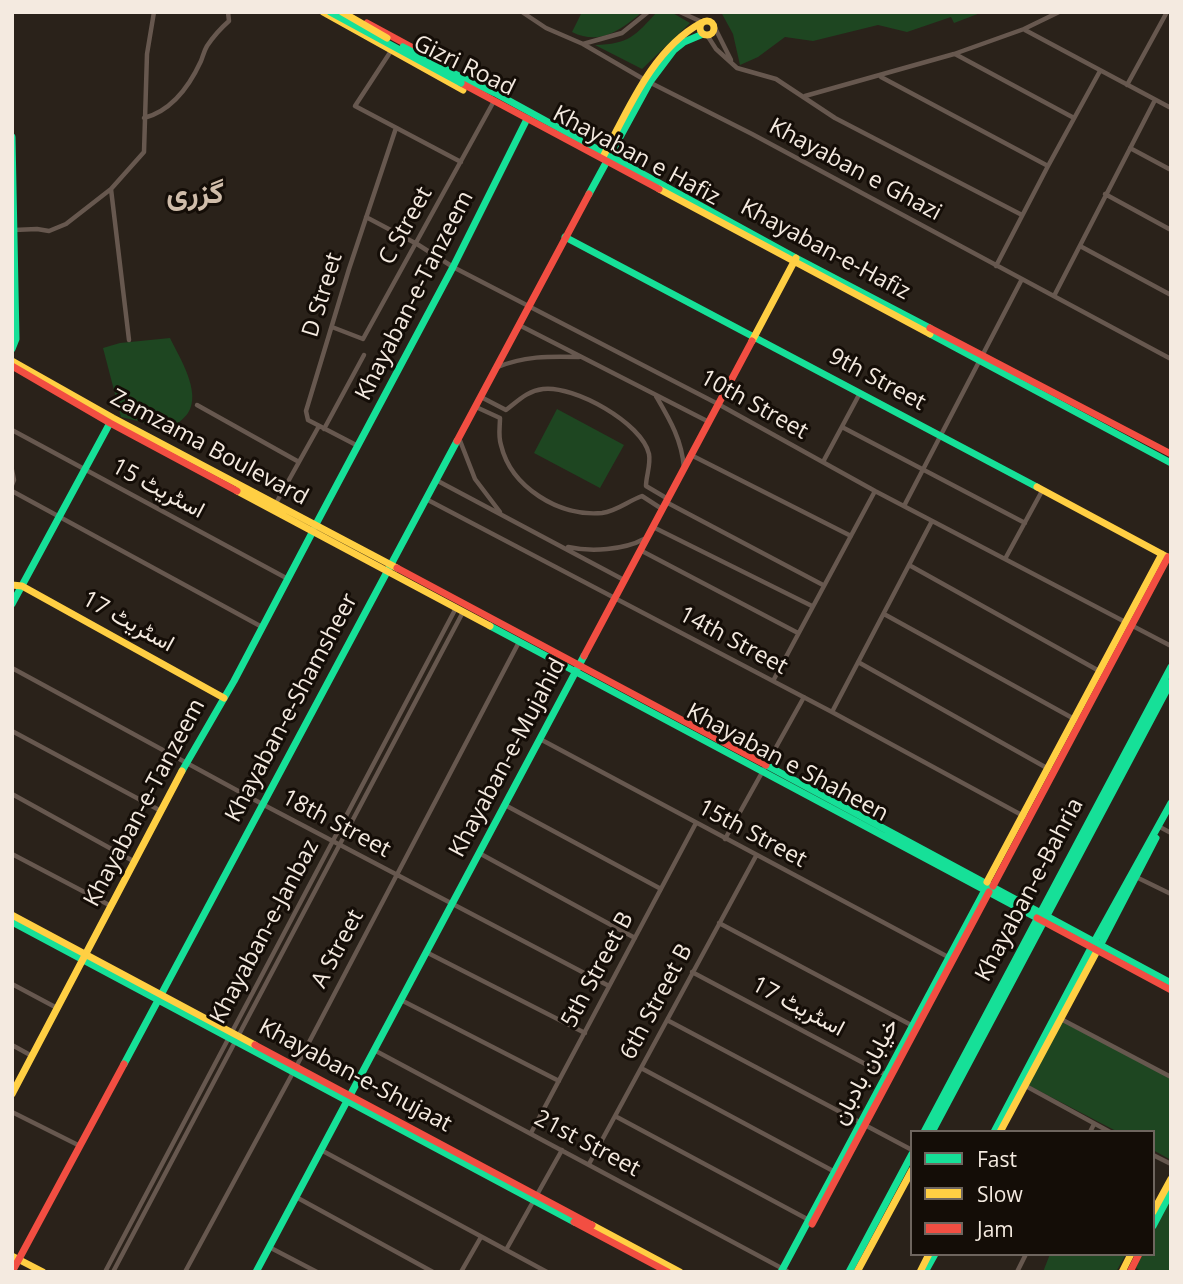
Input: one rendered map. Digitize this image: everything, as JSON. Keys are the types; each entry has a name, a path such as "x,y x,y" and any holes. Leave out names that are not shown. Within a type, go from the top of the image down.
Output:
{"main road":[{"name":"Gizri Road","path":"323,12 391,51 515,112"},
{"path":"330,12 462,81 495,93 606,157"},
{"path":"342,12 462,81 493,102"},
{"name":"Gizri Road","path":"348,12 495,93"},
{"path":"700,12 700,29 705,35"},
{"path":"648,81 684,42 712,33 713,25 708,12"},
{"path":"648,81 664,52 696,25 708,21 713,25"},
{"name":"Khayaban-e-Shamsheer","path":"15,1270 16,1257 80,1146 264,805 648,81"},
{"name":"Khayaban e Hafiz","path":"515,112 606,157 795,260"},
{"name":"Khayaban-e-Tanzeem","path":"12,1094 187,763 359,447 527,119"},
{"path":"12,136 16,339 12,349"},
{"name":"9th Street","path":"565,237 1167,557"},
{"name":"Khayaban-e-Mujahid","path":"256,1272 795,260"},
{"name":"Khayaban-e-Hafiz","path":"795,260 1171,463"},
{"name":"Khayaban-e-Hafiz","path":"980,358 1171,454"},
{"name":"Zamzama Boulevard","path":"12,364 111,421 388,567"},
{"path":"12,604 111,421"},
{"name":"Zamzama Boulevard","path":"111,421 275,505 314,529"},
{"name":"خیابان بادبان","path":"784,1271 1077,720 1167,557"},
{"name":"Khayaban e Shaheen","path":"388,567 519,642 577,668"},
{"name":"Khayaban e Shaheen","path":"388,567 989,888 1171,990"},
{"name":"اسٹریٹ 17","path":"12,586 22,586 224,698"},
{"name":"Khayaban-e-Bahria","path":"925,1130 1171,667"},
{"name":"Khayaban-e-Bahria","path":"933,1130 1171,682"},
{"path":"995,1130 1171,803"},
{"path":"1160,827 1171,812"},
{"name":"Khayaban-e-Shujaat","path":"12,915 84,957"},
{"name":"Khayaban-e-Shujaat","path":"12,922 160,996 680,1272"},
{"name":"Khayaban e Shaheen","path":"1137,969 1171,983"},
{"path":"1001,1130 1022,1084"},
{"path":"849,1272 910,1156"},
{"path":"857,1272 910,1174"},
{"path":"1156,1208 1171,1179"},
{"path":"1156,1208 1171,1192"},
{"name":"Khayaban-e-Shujaat","path":"536,1197 668,1272"},
{"path":"920,1272 928,1256"},
{"path":"925,1272 934,1256"},
{"path":"1126,1271 1137,1256"},
{"path":"16,1257 43,1272"}],"street":[{"path":"14,230 37,229 45,232 66,224 111,188 144,152 147,54 154,12"},
{"path":"144,118 156,115 172,104 184,89 200,64 206,47 229,21 228,12"},
{"path":"340,23 348,12"},
{"name":"Khayaban e Ghazi","path":"522,12 546,28 583,44 1171,359"},
{"path":"583,44 622,33 648,12"},
{"path":"680,12 702,22"},
{"path":"804,96 880,77 954,54 1024,29 1059,12"},
{"path":"1127,85 1168,15"},
{"path":"713,25 732,62"},
{"path":"1024,29 1171,108"},
{"path":"705,35 722,56 743,71 776,79 835,118 1022,215"},
{"path":"391,51 355,106 461,162"},
{"path":"954,54 1074,118"},
{"path":"996,266 1100,71"},
{"path":"880,77 1048,166"},
{"path":"1054,296 1155,100"},
{"name":"C Street","path":"332,327 363,339 493,102"},
{"name":"D Street","path":"321,427 308,420 306,411 396,128"},
{"path":"1129,148 1171,170"},
{"path":"111,188 129,340"},
{"path":"1105,194 1171,230"},
{"name":"10th Street","path":"366,217 453,267 718,404 875,491 1171,646"},
{"path":"1080,246 1171,295"},
{"path":"904,506 1022,279"},
{"path":"519,325 709,422"},
{"path":"275,505 365,355"},
{"path":"495,369 521,359 583,357"},
{"path":"481,397 507,410 520,398 534,391 555,389 598,405 639,435 649,455 646,486 665,503"},
{"path":"823,462 860,393"},
{"path":"655,394 675,426 684,469"},
{"path":"486,411 491,403"},
{"path":"197,405 299,462"},
{"path":"476,407 500,418 500,444 512,471 548,501 572,510 603,513 627,504 639,496 665,503 824,585"},
{"path":"321,427 359,447"},
{"path":"842,427 1025,523"},
{"name":"اسٹریٹ 15","path":"12,430 288,579"},
{"path":"459,437 475,479 503,515"},
{"path":"691,455 851,536"},
{"path":"12,470 12,485"},
{"path":"436,480 624,580"},
{"path":"12,491 262,626"},
{"path":"773,681 875,491"},
{"path":"1005,559 1042,491"},
{"path":"648,499 653,492"},
{"name":"14th Street","path":"426,499 804,697 1026,818"},
{"path":"832,712 932,521"},
{"path":"560,546 579,550 622,547 643,541 652,528 812,606"},
{"path":"640,550 798,633"},
{"path":"909,565 1103,673"},
{"name":"Khayaban-e-Janbaz","path":"113,1272 333,842 460,610"},
{"name":"Khayaban-e-Janbaz","path":"105,1272 340,846 460,610"},
{"path":"884,614 1077,720"},
{"name":"A Street","path":"185,1272 295,1069 519,642"},
{"path":"858,662 1051,770"},
{"name":"18th Street","path":"12,668 340,846 609,986"},
{"path":"725,839 804,697"},
{"path":"12,731 162,812"},
{"name":"15th Street","path":"540,739 951,959"},
{"path":"12,794 136,862"},
{"path":"505,805 661,889"},
{"name":"5th Street B","path":"531,1133 696,823"},
{"path":"1160,827 1171,833"},
{"path":"479,853 635,938"},
{"path":"12,854 112,906"},
{"name":"6th Street B","path":"589,1164 756,856"},
{"path":"1134,876 1171,894"},
{"path":"719,923 915,1027"},
{"path":"426,952 585,1033"},
{"name":"اسٹریٹ 17","path":"692,972 888,1076"},
{"path":"12,984 57,1008"},
{"path":"401,1000 559,1081"},
{"path":"1057,1017 1171,1077"},
{"path":"667,1020 910,1151"},
{"path":"12,1045 32,1056"},
{"name":"21st Street","path":"374,1050 784,1271"},
{"path":"641,1068 836,1173"},
{"path":"1022,1084 1106,1130"},
{"path":"12,1112 80,1146"},
{"path":"615,1116 811,1221"},
{"path":"1091,1130 1094,1124"},
{"path":"321,1150 547,1272"},
{"path":"506,1250 562,1150"},
{"path":"1155,1156 1171,1164"},
{"path":"296,1197 433,1272"},
{"path":"461,1272 481,1237"},
{"path":"269,1247 317,1272"},
{"path":"1017,1272 1025,1256"},
{"path":"532,1272 536,1266"}],"green space":[{"path":"582,12 642,12 610,34 592,37 572,32"},
{"path":"657,12 671,12 690,23 642,69 595,45 616,43 630,37"},
{"path":"721,12 983,12 954,23 951,17 907,32 878,25 813,41 785,37 758,57 740,65 733,34"},
{"path":"170,338 191,385 192,405 188,413 171,429 121,417 103,348 120,343"},
{"path":"557,409 624,445 600,488 534,453"},
{"path":"1061,1021 1171,1078 1171,1160 1155,1151 1155,1130 1114,1130 1028,1085"},
{"path":"1171,1198 1171,1272 1142,1272 1136,1268 1140,1256 1155,1256 1155,1227"},
{"path":"1049,1256 1125,1256 1116,1272 1043,1272"}],"traffic: fast":[{"path":"330,12 461,83"},
{"path":"589,194 650,82 674,50 684,42 703,34"},
{"path":"403,47 463,78"},
{"path":"463,78 930,328"},
{"path":"315,526 453,267 527,119"},
{"path":"12,137 16,339 12,349"},
{"path":"565,237 1037,487"},
{"path":"930,334 1171,463"},
{"path":"12,604 111,421"},
{"path":"124,1064 457,441"},
{"path":"182,771 234,681 313,531"},
{"path":"490,626 1037,918"},
{"path":"256,1272 584,656"},
{"path":"925,1130 1171,667"},
{"path":"933,1130 1171,682"},
{"path":"766,765 1171,983"},
{"path":"1094,942 1171,803"},
{"path":"1100,946 1156,838"},
{"path":"781,1272 985,890"},
{"path":"12,922 574,1222"},
{"path":"995,1130 1091,948"},
{"path":"849,1272 910,1158"},
{"path":"1155,1222 1171,1192"},
{"path":"925,1272 934,1256"}],"traffic: slow":[{"path":"323,12 463,90"},
{"path":"342,12 387,38"},
{"path":"704,21 710,21 714,28 710,35 704,35 700,31 700,25 704,21"},
{"path":"604,155 633,99 656,64 684,34 701,23"},
{"path":"659,189 930,334"},
{"path":"752,341 796,258"},
{"path":"12,361 113,418 397,568"},
{"path":"1037,487 1171,559"},
{"path":"237,491 490,626"},
{"path":"987,882 1162,554"},
{"path":"12,585 22,586 224,698"},
{"path":"12,1094 182,771"},
{"path":"12,915 255,1045"},
{"path":"1001,1130 1097,951"},
{"path":"857,1272 910,1174"},
{"path":"1155,1208 1171,1179"},
{"path":"592,1225 680,1272"},
{"path":"12,1256 43,1272"},
{"path":"920,1272 928,1256"},
{"path":"1122,1272 1130,1256"}],"traffic: jam":[{"path":"367,23 439,62"},
{"path":"461,83 659,189"},
{"path":"457,441 589,194"},
{"path":"930,328 1171,454"},
{"path":"584,656 752,341"},
{"path":"12,366 110,423 237,491"},
{"path":"993,886 1168,557"},
{"path":"397,568 766,765"},
{"path":"812,1224 989,892"},
{"path":"1037,918 1171,990"},
{"path":"255,1045 592,1225"},
{"path":"12,1272 124,1064"},
{"path":"574,1222 668,1272"},
{"path":"1130,1272 1138,1256"}],"district":[{"name":"گزری","path":"195,194"}]}
